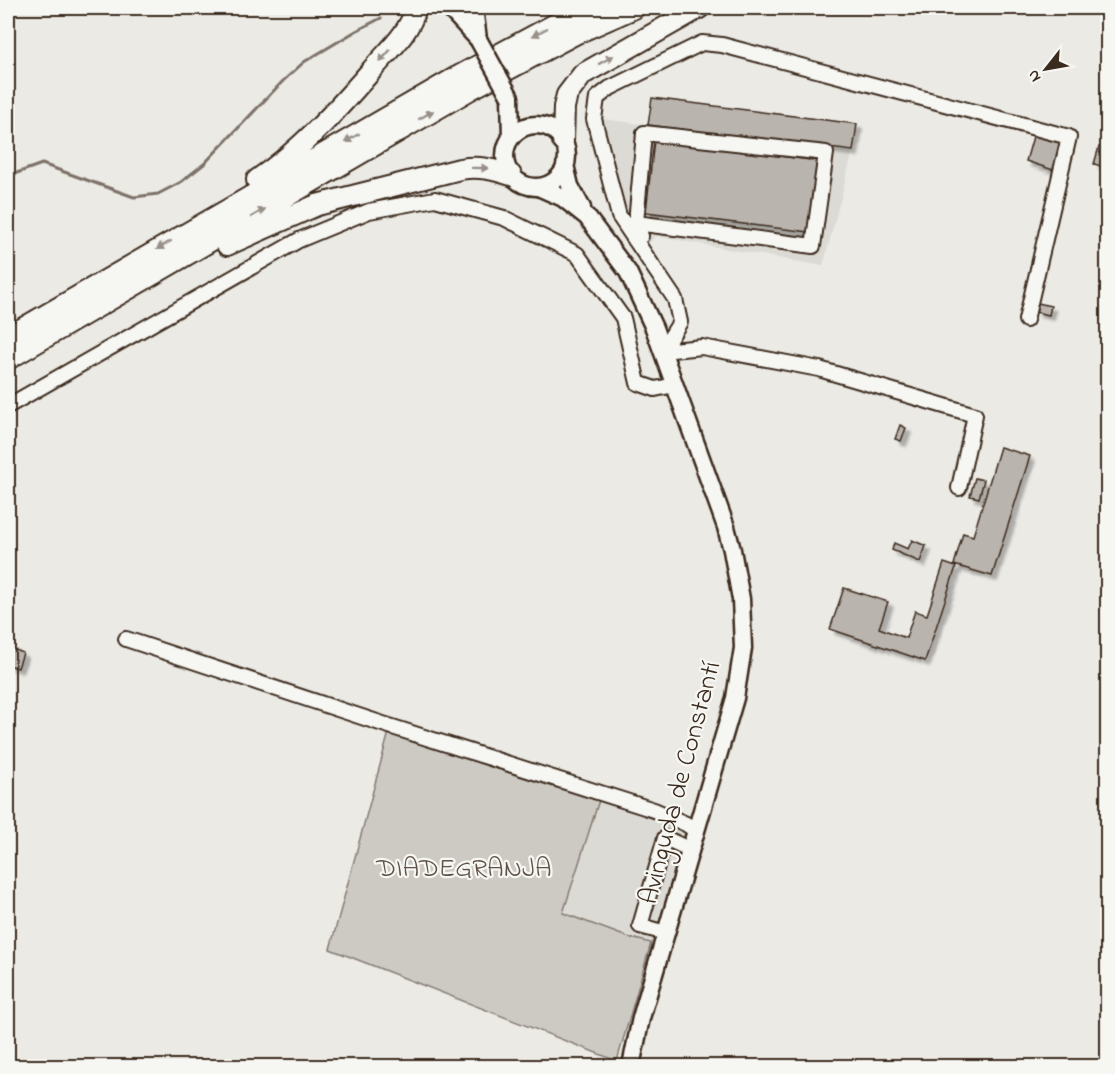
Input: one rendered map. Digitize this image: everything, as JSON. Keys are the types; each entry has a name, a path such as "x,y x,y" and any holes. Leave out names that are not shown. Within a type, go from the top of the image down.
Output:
{"highway":[{"path":"199,225 275,168 330,118 408,29 416,8"},
{"path":"8,337 457,76 561,21 593,8"},
{"path":"8,359 469,90 577,33 634,8"},
{"path":"563,141 564,107 567,95 583,74 699,8"},
{"path":"56,331 247,235 317,205 478,166 511,175"}],"main road":[{"path":"474,8 478,39"},
{"path":"452,9 478,39 510,97 538,125"},
{"path":"510,97 511,136"},
{"path":"538,125 548,127 557,133 566,151 565,165 570,186 587,217 563,198 538,187 518,182 511,175 504,156 511,136 528,126 538,125"},
{"path":"538,187 557,179 565,165"},
{"name":"Avinguda de Constantí","path":"587,217 628,272 645,306 726,527 741,600 743,648 735,698 641,1018 631,1066"}],"lane":[{"path":"662,351 680,322 675,299 619,216 594,119 597,98 610,88 702,43 722,45 1069,138 1026,320"},
{"path":"635,240 641,236 636,223 644,133 826,153 813,246 636,223"},
{"path":"8,406 299,240 369,211 435,199 504,218 577,254 623,318 638,383 654,389 675,385"},
{"path":"662,351 702,347 819,369 975,415 959,488"},
{"path":"126,639 654,810 696,831"},
{"path":"666,933 640,926 664,838 691,850"}],"shaded area":[{"path":"602,119 853,151 823,266 655,236 647,246 634,229 626,211"},
{"path":"600,797 686,829 651,943 627,937 563,913"}],"green space":[{"name":"DIADEGRANJA","path":"389,732 600,797 563,913 627,937 651,943 617,1061 330,949"}],"building":[{"path":"652,98 857,124 853,151 648,125"},
{"path":"1034,133 1062,142 1053,170 1026,161"},
{"path":"654,140 818,161 809,232 646,212"},
{"path":"1099,147 1108,150 1108,168 1094,164"},
{"path":"1038,303 1051,306 1049,315 1035,312"},
{"path":"900,425 906,428 901,441 895,439"},
{"path":"1000,447 1030,456 992,576 954,565 963,533 973,536"},
{"path":"975,478 984,480 979,498 970,496"},
{"path":"912,540 926,546 920,562 892,550 894,543 908,549"},
{"path":"944,563 956,567 925,661 830,629 844,588 888,602 879,628 906,638 915,611 927,615"},
{"path":"8,647 23,653 18,668 8,665"}],"waterway":[{"path":"8,179 14,174 42,164 134,197 158,194 181,182 204,164 304,62 381,18"}]}
